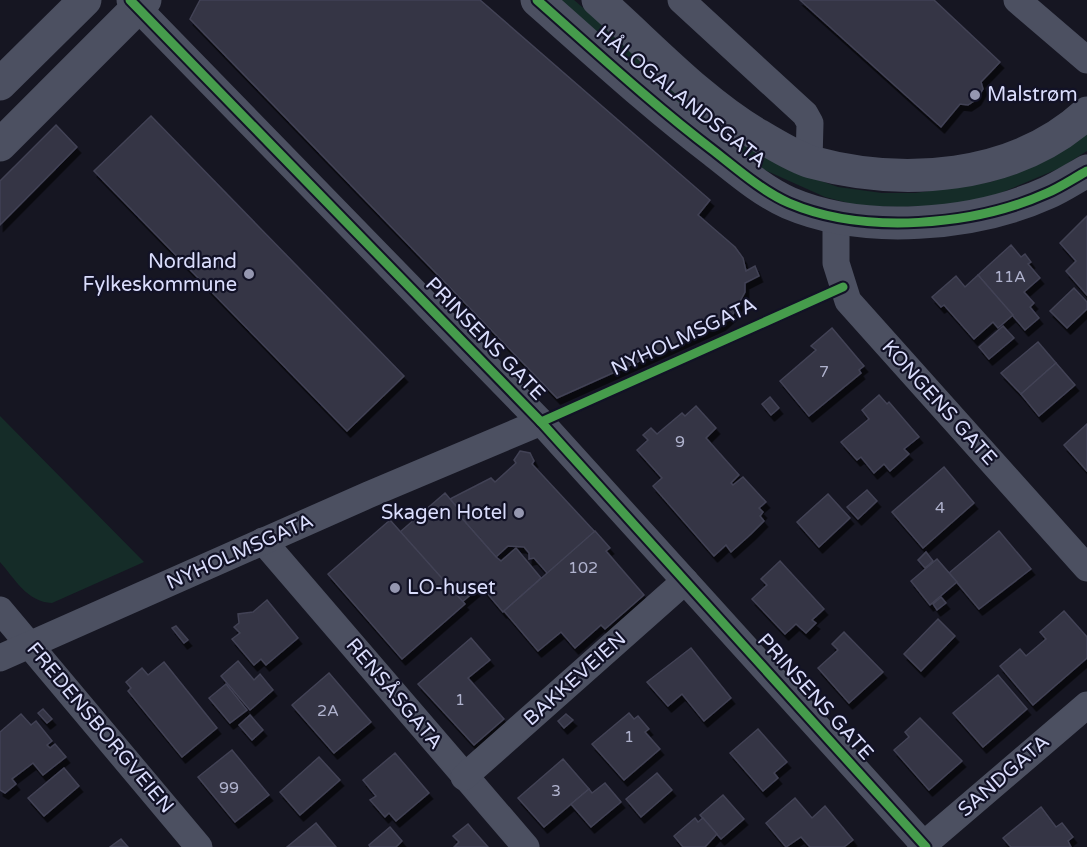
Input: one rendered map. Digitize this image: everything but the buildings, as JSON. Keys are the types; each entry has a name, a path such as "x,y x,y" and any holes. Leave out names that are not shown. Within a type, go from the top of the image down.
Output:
{"street":[{"path":"0,84 85,0"},
{"name":"HÅLOGALANDSGATA","path":"537,0 685,129 745,176 788,202 836,218 916,221 972,216 1047,193 1087,171"},
{"name":"HÅLOGALANDSGATA","path":"597,0 714,104 757,134 809,161 872,173 920,176 956,172 985,166 1022,153 1056,136 1087,113"},
{"path":"681,0 806,114 810,123 809,161"},
{"path":"1017,0 1087,60"},
{"path":"0,145 137,3"},
{"name":"PRINSENS GATE","path":"137,3 541,422 924,846"},
{"name":"KONGENS GATE","path":"836,218 836,263 848,301 1087,568"},
{"name":"NYHOLMSGATA","path":"0,658 263,541 541,422"},
{"name":"RENSÅSGATA","path":"263,541 526,847"},
{"name":"BAKKEVEIEN","path":"464,777 685,581"},
{"name":"FREDENSBORGVEIEN","path":"0,610 199,847"},
{"name":"SANDGATA","path":"924,846 1087,705"}],"green space":[{"path":"552,0 574,0 702,110 810,177 838,187 882,193 915,193 991,182 1029,167 1087,134 1087,151 1060,168 984,200 955,205 901,207 860,206 825,197 747,162"},
{"path":"0,416 144,562 52,603 35,599 22,588 0,562"}],"cycle path":[{"path":"130,0 541,422 926,847"},
{"path":"537,0 646,96 750,179 789,203 819,213 851,220 884,223 953,219 1018,204 1052,191 1087,171"},
{"path":"541,422 843,287"}],"place":[{"name":"Malstrøm","path":"975,95"},
{"name":"Nordland Fylkeskommune","path":"249,274"},
{"name":"Skagen Hotel","path":"519,513"},
{"name":"LO-huset","path":"395,588"}]}
